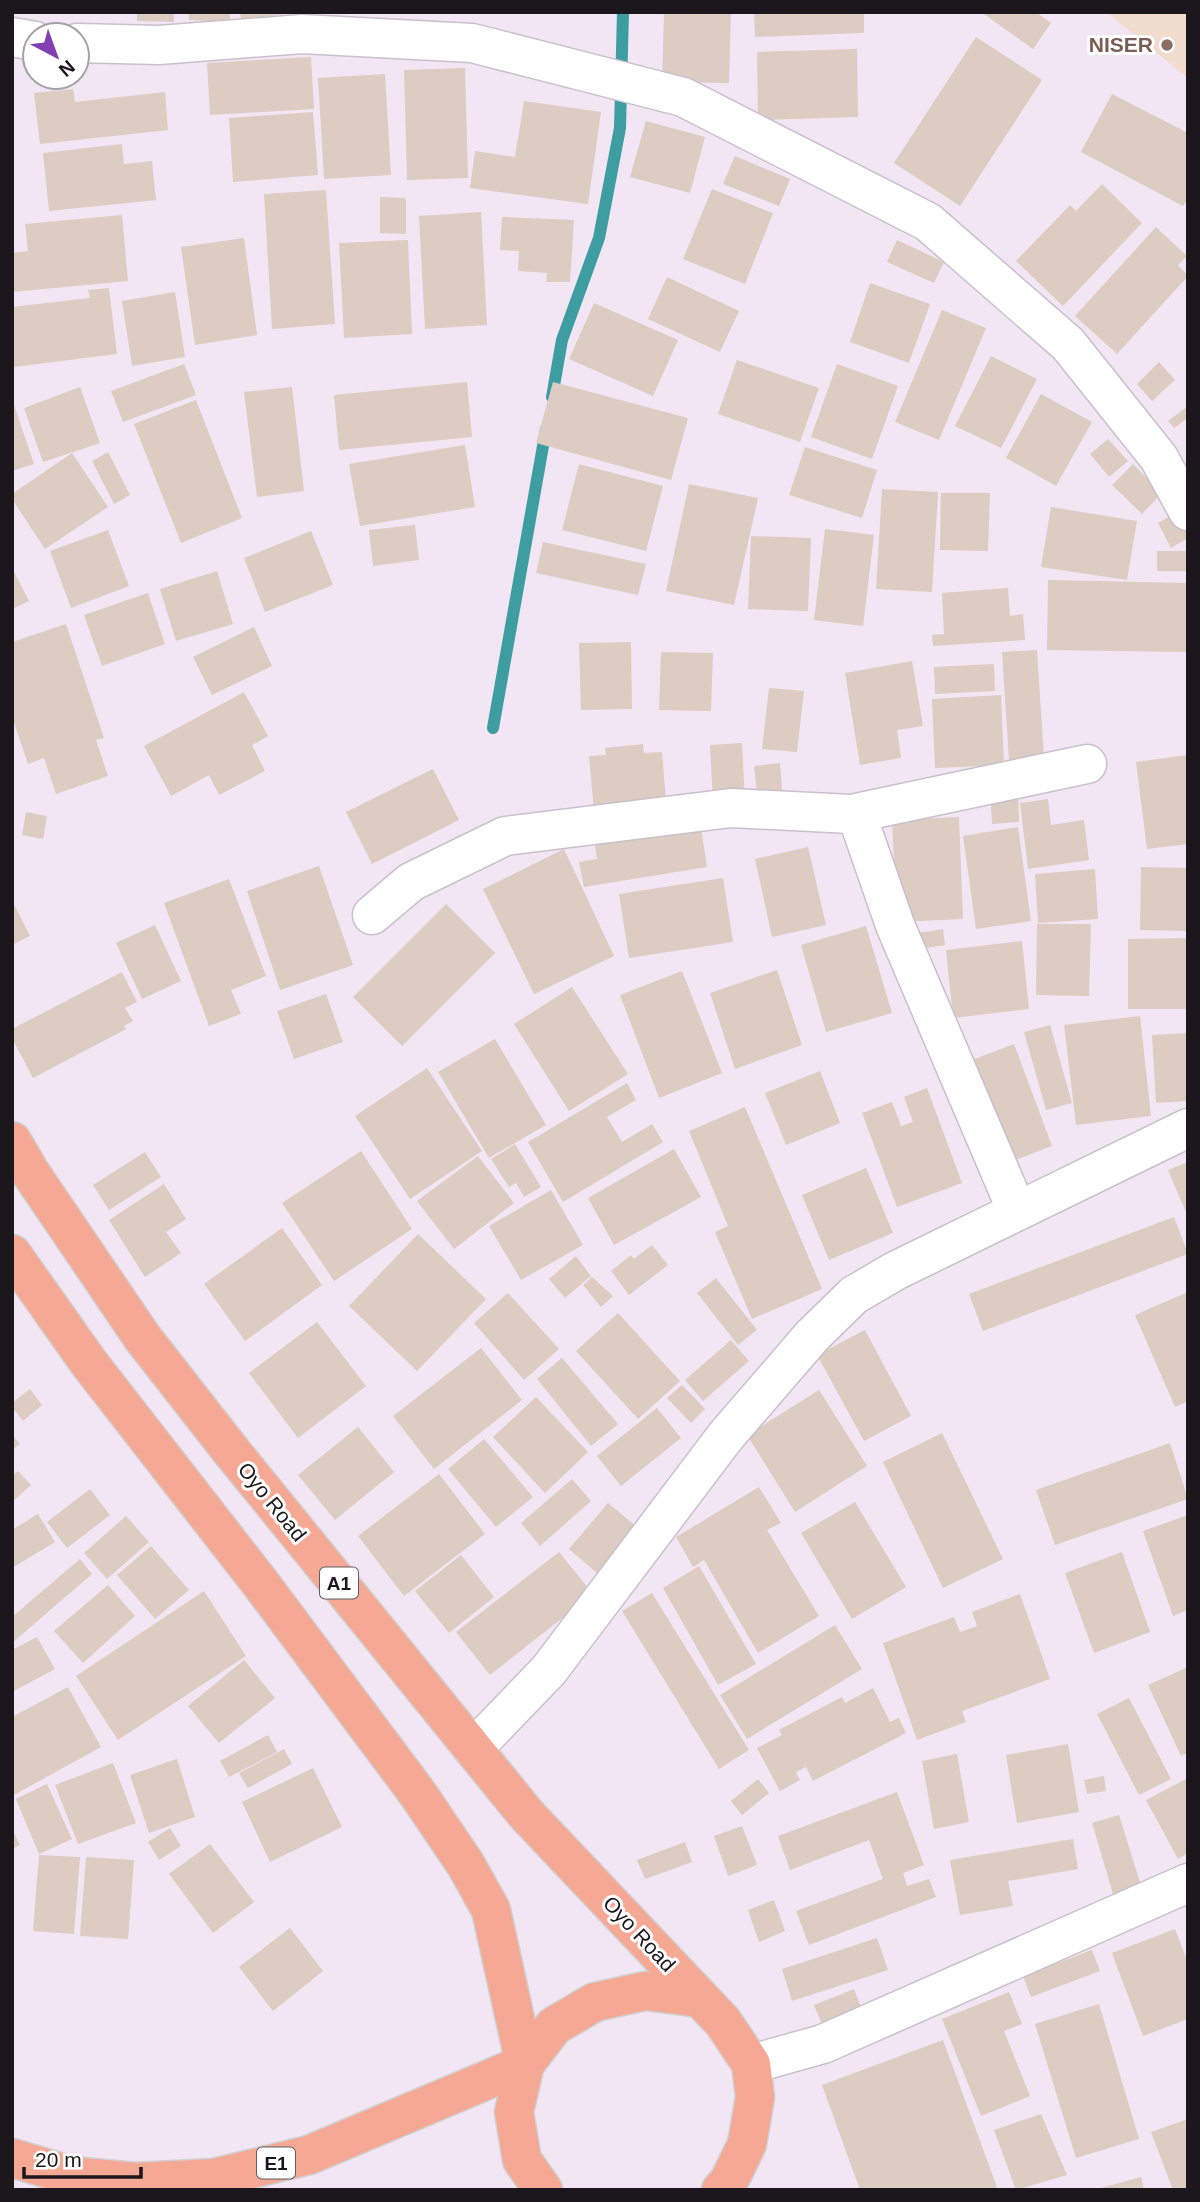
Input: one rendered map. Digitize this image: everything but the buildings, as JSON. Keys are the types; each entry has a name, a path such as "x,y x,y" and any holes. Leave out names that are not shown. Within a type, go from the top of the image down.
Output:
{"highway":[{"name":"Oyo Road","path":"12,1141 30,1172 142,1337 228,1447 526,1815 723,2022 751,2064"},
{"path":"12,1254 89,1363 261,1584 418,1794 466,1865 491,1910 525,2064"},
{"path":"543,2190 522,2160 514,2112 525,2064 554,2026 595,2002 645,1991 700,1998"},
{"name":"E1","path":"12,2158 72,2176 136,2182 214,2178 309,2155 525,2064"},
{"path":"744,2190 747,2144 755,2098 751,2064"},
{"path":"721,2190 729,2181 747,2144"}],"street":[{"path":"91,43 159,45 302,34 472,43 683,97 928,222 1068,344 1159,458 1188,511"},
{"path":"372,915 411,882 505,836 731,808 851,814 1087,764"},
{"path":"851,814 860,824 895,925 1017,1211"},
{"path":"473,1749 549,1670 724,1437 812,1336 855,1295 895,1271 1188,1128"},
{"path":"751,2064 823,2044 1188,1883"}],"shaded area":[{"name":"NISER","path":"1106,12 1188,12 1188,78"}],"waterway":[{"path":"552,397 562,340 599,238 620,128 623,12"},
{"path":"493,728 546,429"}],"place":[{"name":"NISER","path":"1167,45"}]}
